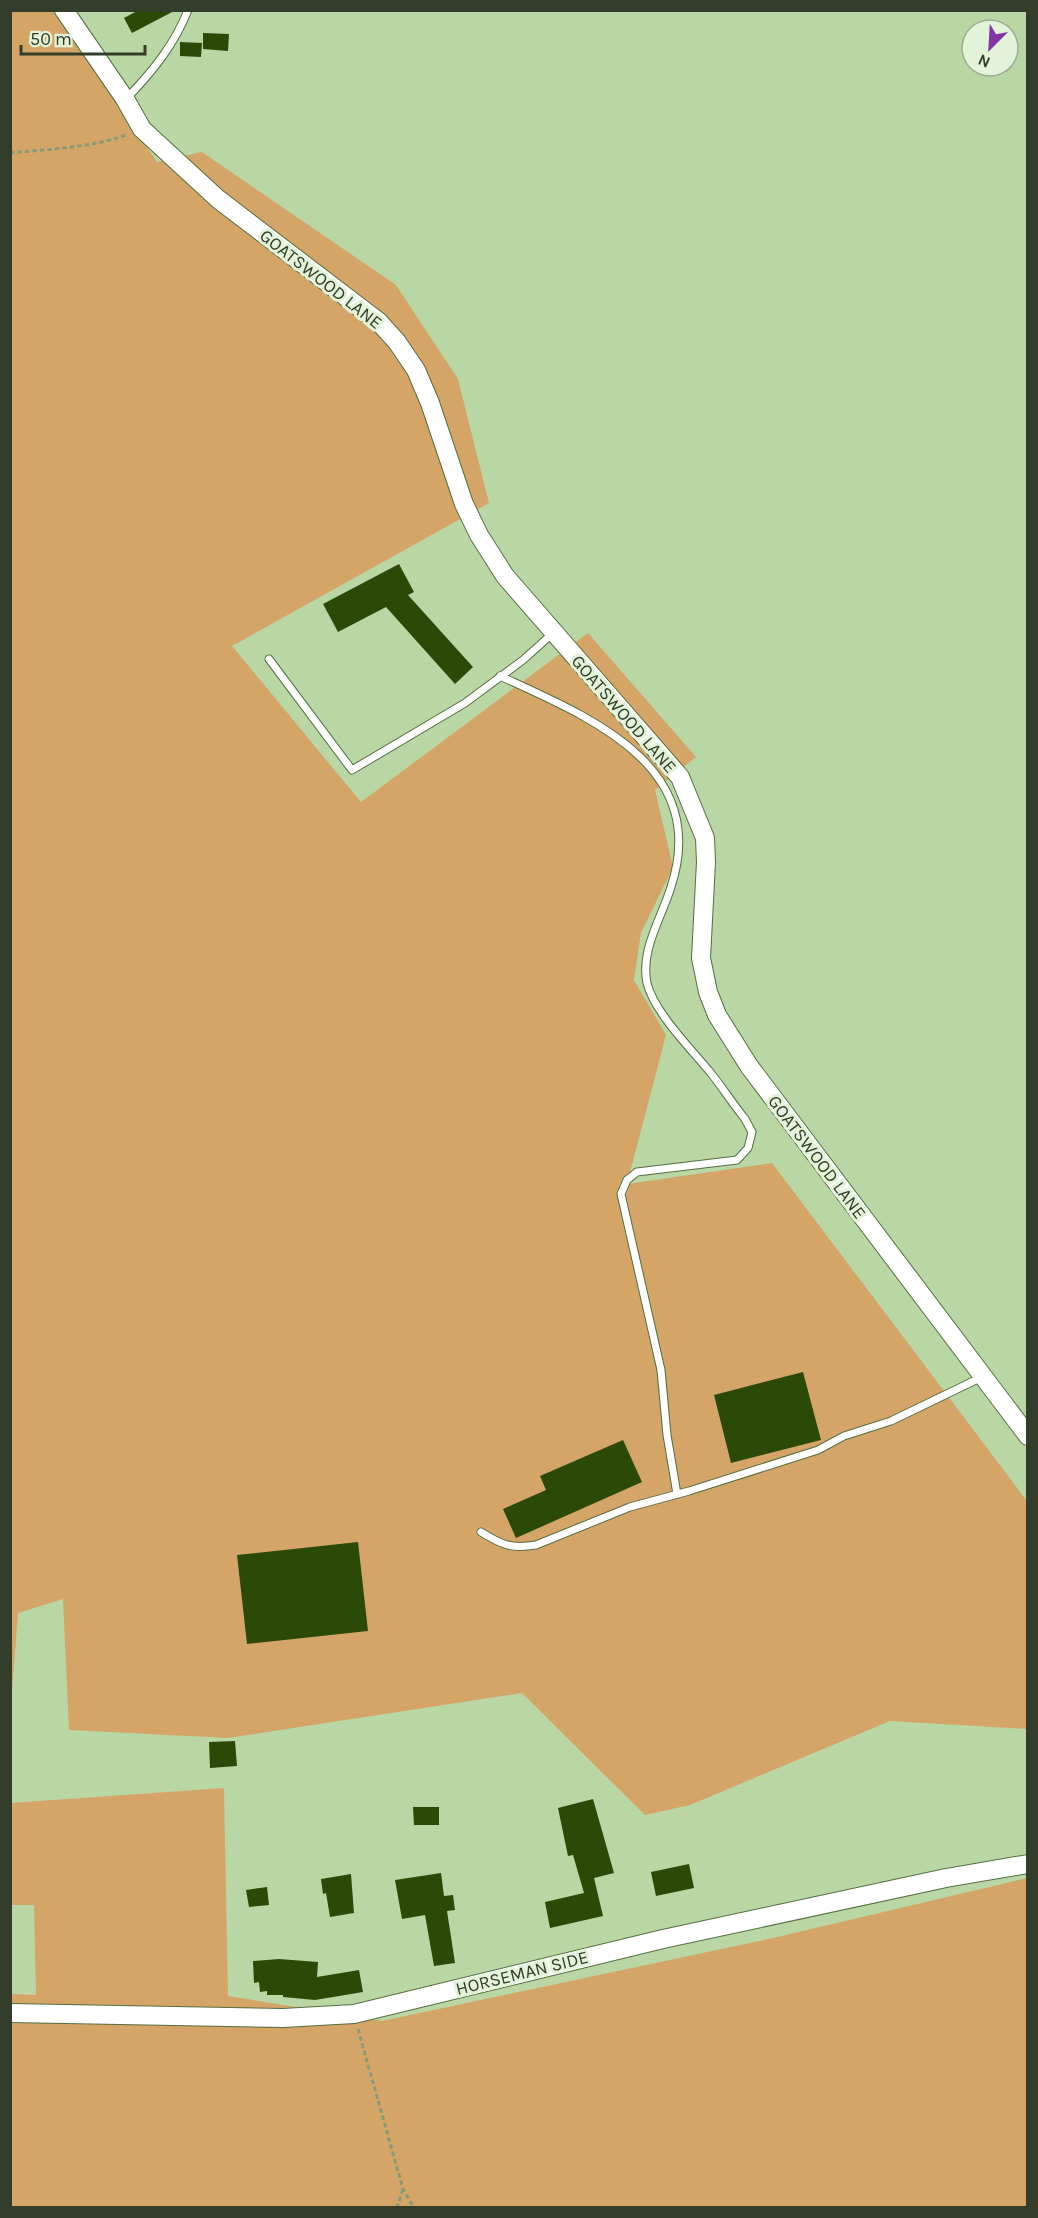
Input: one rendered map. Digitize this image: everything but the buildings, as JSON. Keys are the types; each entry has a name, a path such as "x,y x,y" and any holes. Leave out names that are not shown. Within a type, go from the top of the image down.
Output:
{"street":[{"name":"GOATSWOOD LANE","path":"64,10 142,129 218,199 379,322 398,342 416,370 430,403 464,504 479,535 505,576 680,777 705,838 701,958 708,992 717,1015 749,1066 1028,1436"},
{"name":"HORSEMAN SIDE","path":"10,2013 283,2018 354,2014 663,1939 946,1878 1028,1864"}],"lane":[{"path":"122,96 167,51 180,30 188,10"},
{"path":"269,659 352,770 465,703 523,660 553,633"},
{"path":"500,676 581,714 610,732 650,768 670,798 677,814 680,850 674,880 648,950 645,967 647,984 665,1016 727,1095 752,1132 748,1148 737,1160 637,1172 627,1180 621,1194 661,1370 667,1435 677,1494"},
{"path":"481,1532 508,1546 521,1548 536,1545 630,1507 818,1450 833,1444 844,1436 891,1421 982,1377"}],"path":[{"path":"10,153 116,138 142,129"},
{"path":"354,2014 403,2189 414,2208"},
{"path":"397,2208 403,2189"}],"shaded area":[{"path":"55,10 157,162 202,152 396,285 458,379 489,503 232,646 361,802 588,633 696,757 655,790 673,867 641,933 634,980 666,1035 627,1184 772,1163 1027,1501 1028,1729 890,1721 690,1805 645,1815 522,1693 228,1738 69,1730 63,1599 18,1613 11,1705 10,11"},
{"path":"224,1788 228,1996 382,2021 773,1938 1027,1878 1027,2207 11,2207 10,1994 36,1995 34,1905 11,1905 11,1803"}]}
